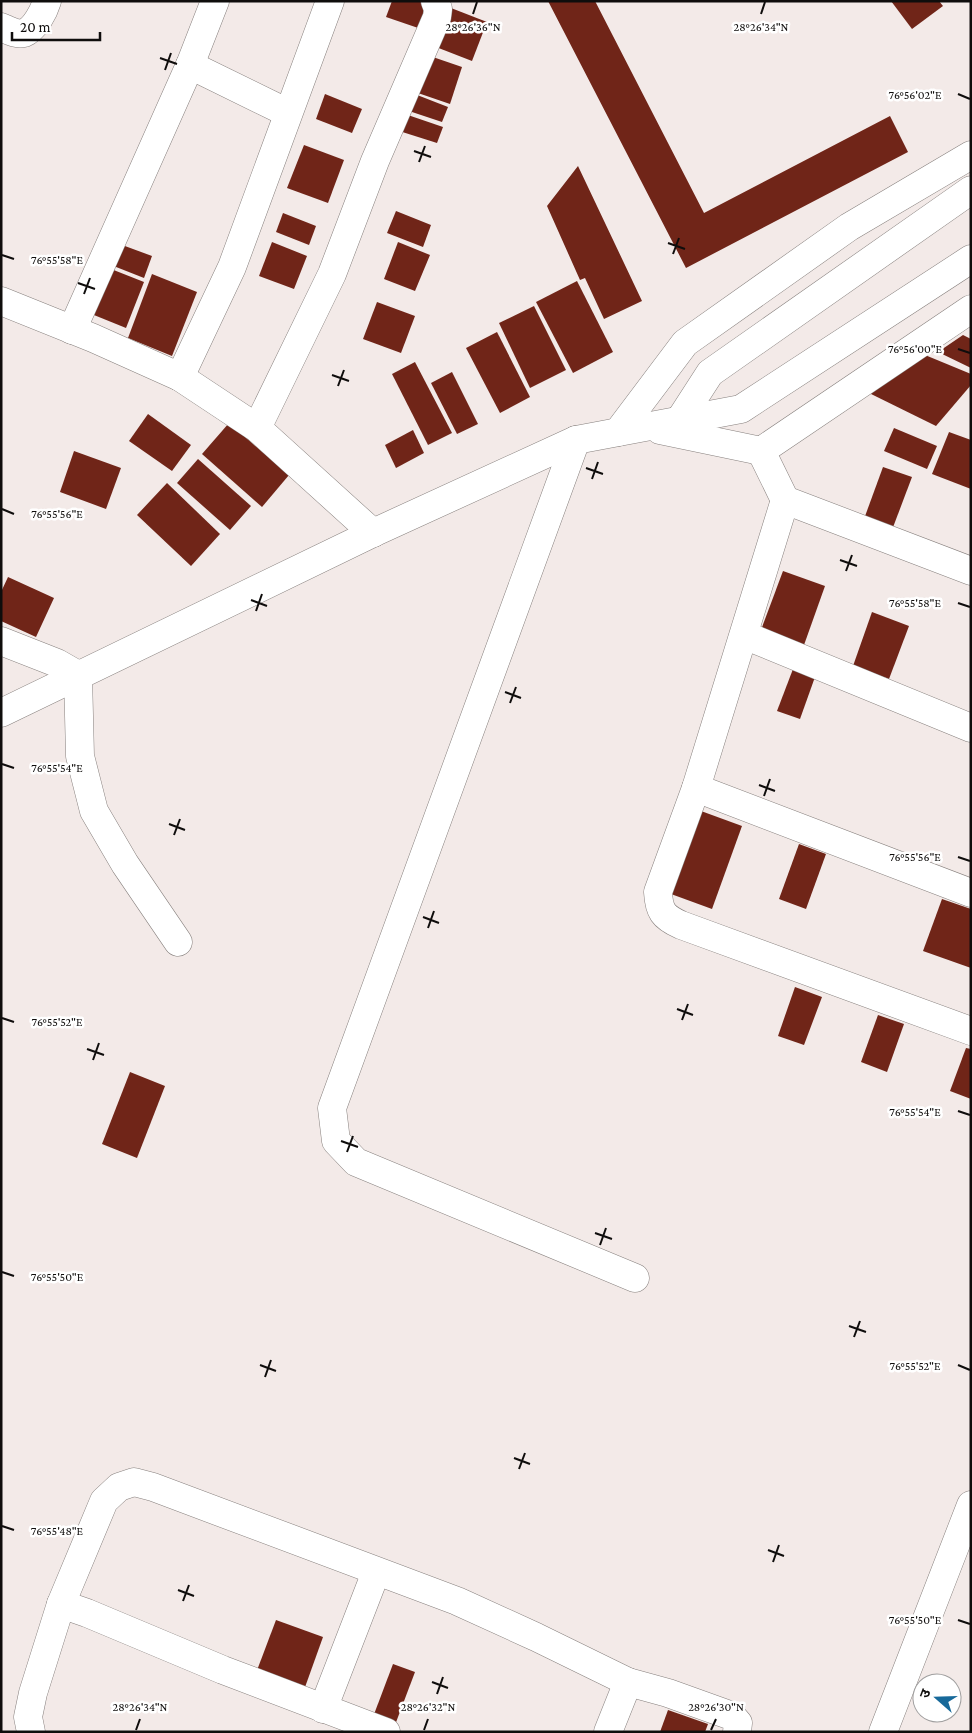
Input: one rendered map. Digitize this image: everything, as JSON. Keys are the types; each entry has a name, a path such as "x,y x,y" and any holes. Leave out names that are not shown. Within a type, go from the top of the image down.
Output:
{"street":[{"path":"1,27 12,32 24,33 35,24 47,1"},
{"path":"72,330 190,65 215,1"},
{"path":"180,377 232,267 330,1"},
{"path":"257,428 332,274 375,161 437,17 438,9 435,1"},
{"path":"190,65 288,113"},
{"path":"618,432 685,343 849,227 971,155"},
{"path":"679,421 710,373 971,190"},
{"path":"1,714 78,675 373,534 576,440 741,409 971,259"},
{"path":"1,301 180,377 257,428 373,534"},
{"path":"646,427 761,451 971,309"},
{"path":"576,440 332,1108 336,1141 356,1162 635,1278"},
{"path":"761,451 785,500 696,788 658,892 659,907 668,919 681,925 971,1031"},
{"path":"785,500 971,571"},
{"path":"744,635 971,728"},
{"path":"1,641 57,663 78,675"},
{"path":"78,675 80,756 94,811 125,864 178,942"},
{"path":"696,788 971,893"},
{"path":"31,1732 28,1717 33,1693 61,1604 104,1501 119,1487 134,1482 153,1487 457,1601 628,1682 668,1693 732,1716 738,1723 737,1732"},
{"path":"891,1730 971,1505"},
{"path":"324,1709 376,1572"},
{"path":"61,1604 223,1670 386,1732"},
{"path":"608,1732 628,1682"}],"building":[{"path":"392,1 421,1 433,5 424,30 386,17"},
{"path":"548,1 595,1 704,213 890,116 908,152 686,268"},
{"path":"891,1 939,1 943,6 912,29"},
{"path":"451,8 487,22 472,61 436,47"},
{"path":"427,55 462,67 450,104 415,92"},
{"path":"412,93 448,107 442,122 406,110"},
{"path":"325,94 362,109 352,133 316,119"},
{"path":"402,113 443,127 437,143 396,130"},
{"path":"304,145 344,160 328,203 287,188"},
{"path":"578,166 642,301 604,319 585,278 580,280 547,206"},
{"path":"396,211 431,225 423,247 387,233"},
{"path":"283,213 316,226 309,245 276,232"},
{"path":"114,242 152,256 144,278 106,263"},
{"path":"272,242 307,256 294,289 259,276"},
{"path":"398,242 430,255 415,291 384,279"},
{"path":"106,267 144,282 126,328 89,313"},
{"path":"152,274 197,292 172,356 128,338"},
{"path":"577,281 613,352 573,373 536,302"},
{"path":"377,302 415,316 401,353 363,339"},
{"path":"534,306 566,370 530,388 499,323"},
{"path":"497,332 530,397 500,413 466,348"},
{"path":"963,335 971,339 971,368 938,352"},
{"path":"925,355 971,374 971,385 936,426 867,392"},
{"path":"415,362 452,433 428,445 392,374"},
{"path":"452,372 478,424 457,434 431,383"},
{"path":"148,414 191,445 172,471 129,441"},
{"path":"229,423 289,475 262,507 202,454"},
{"path":"894,428 937,446 927,469 884,451"},
{"path":"413,430 424,453 396,468 385,445"},
{"path":"949,432 971,440 971,489 932,474"},
{"path":"74,451 121,468 106,509 60,492"},
{"path":"198,459 251,506 230,530 177,483"},
{"path":"883,467 912,477 892,530 864,519"},
{"path":"167,483 220,534 191,566 137,515"},
{"path":"783,571 825,586 804,645 761,630"},
{"path":"8,577 54,598 36,637 1,621 1,592"},
{"path":"872,612 909,626 889,679 853,666"},
{"path":"793,669 815,677 800,719 777,711"},
{"path":"701,811 742,826 712,909 671,894"},
{"path":"799,844 826,854 806,909 779,899"},
{"path":"942,899 971,909 971,968 923,951"},
{"path":"795,987 822,997 804,1045 778,1036"},
{"path":"878,1015 904,1024 887,1072 861,1062"},
{"path":"966,1048 971,1049 971,1099 950,1091"},
{"path":"130,1072 165,1086 137,1158 102,1144"},
{"path":"276,1620 323,1637 304,1690 256,1673"},
{"path":"393,1664 415,1672 395,1725 373,1717"},
{"path":"668,1710 708,1724 705,1732 660,1732"}]}
